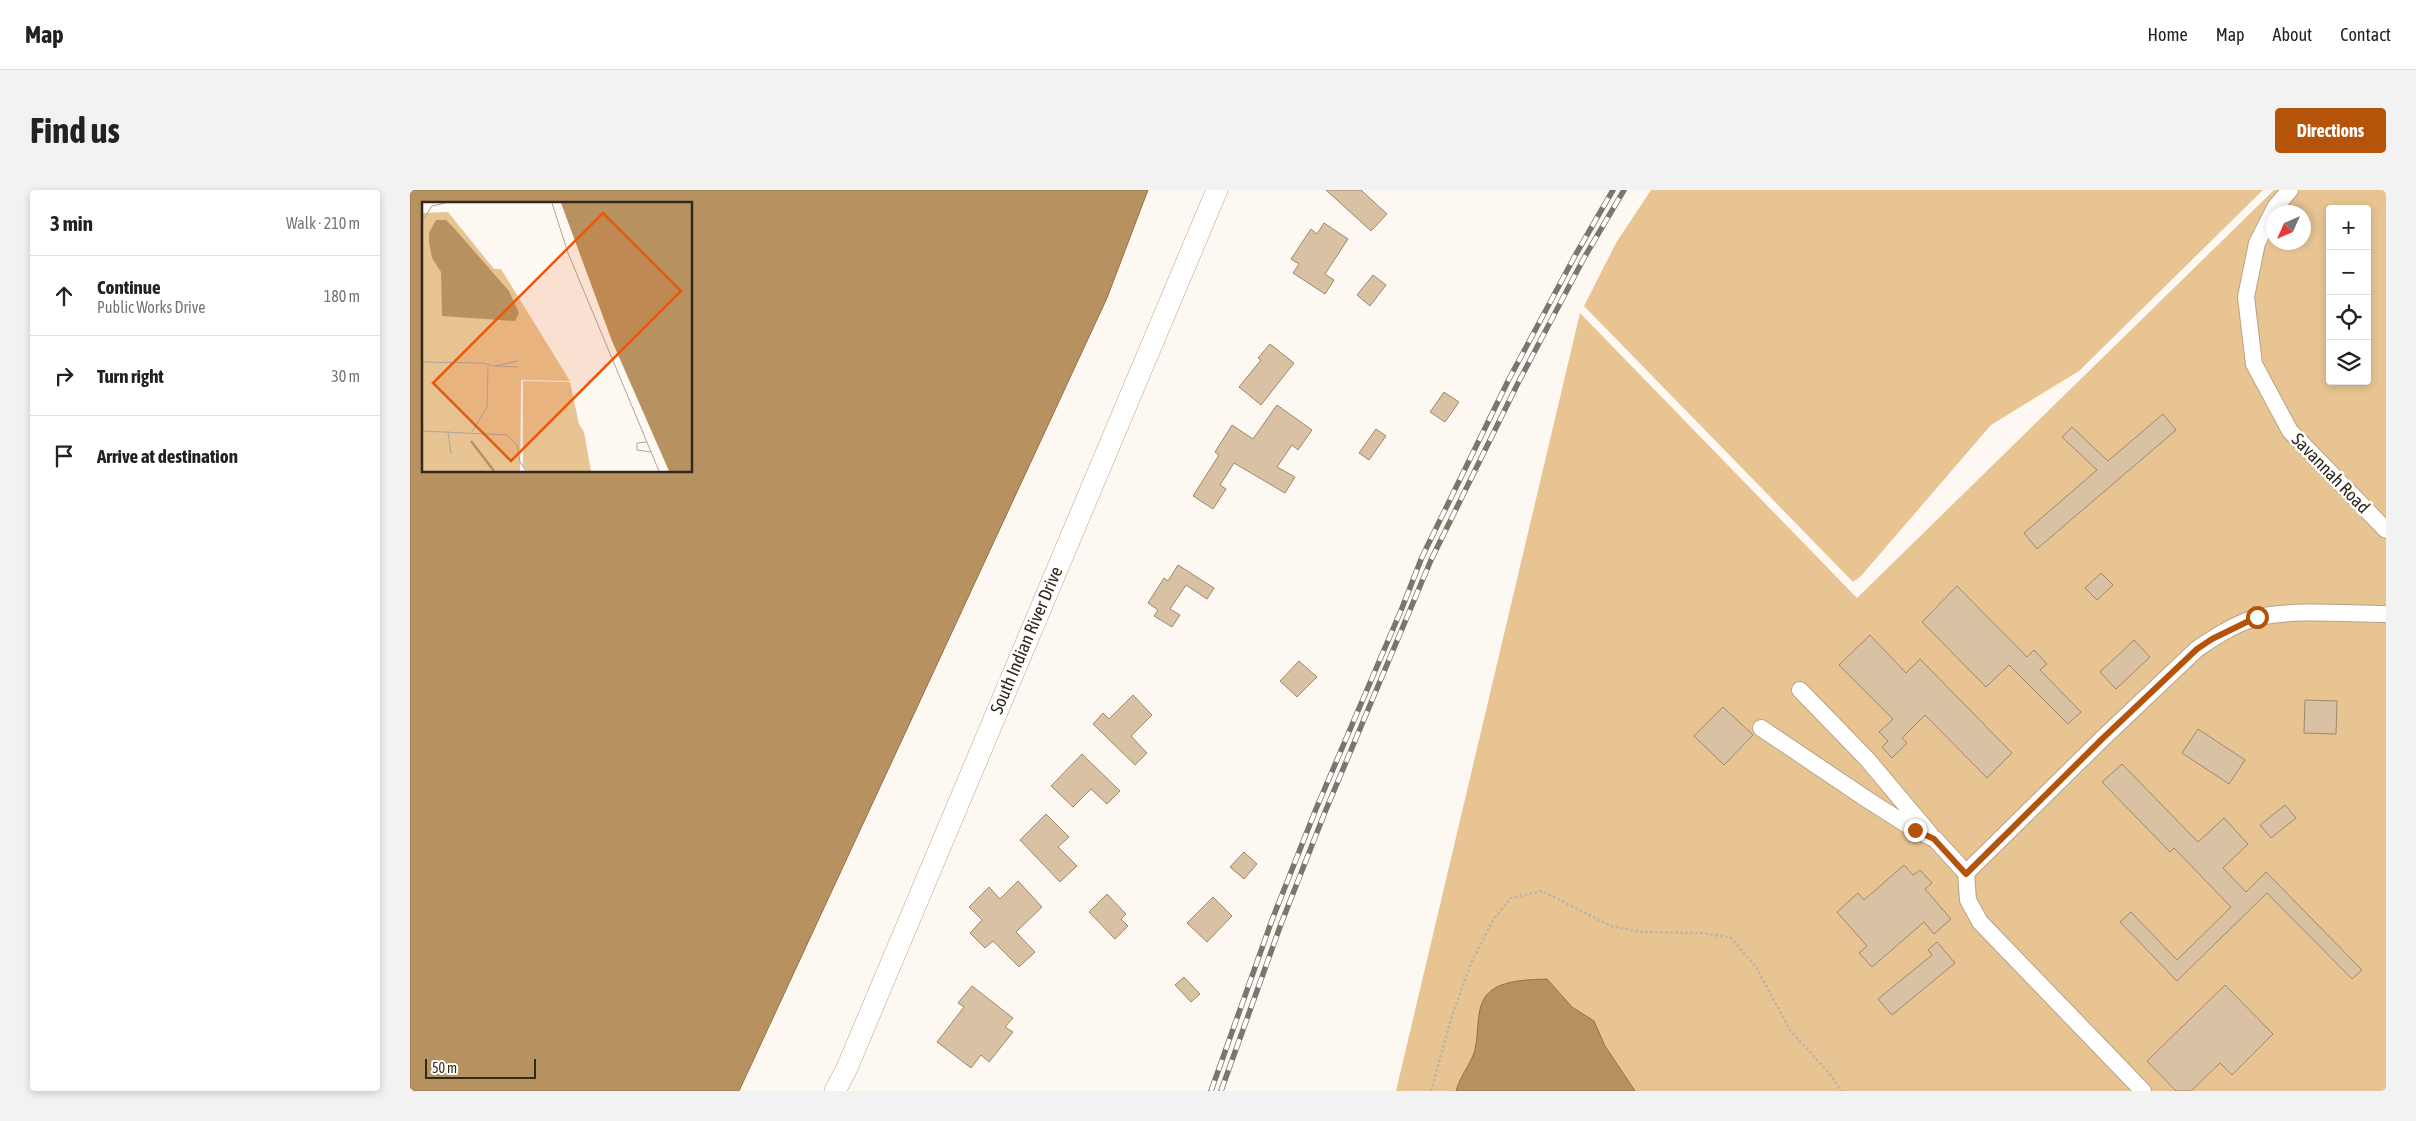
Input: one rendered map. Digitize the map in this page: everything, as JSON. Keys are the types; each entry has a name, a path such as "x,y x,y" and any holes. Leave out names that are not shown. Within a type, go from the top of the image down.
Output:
{"main road":[{"name":"South Indian River Drive","path":"835,1091 854,1051 1217,190"}],"street":[{"name":"Savannah Road","path":"2290,190 2276,206 2257,244 2255,252 2246,297 2254,364 2290,431 2386,530"},
{"path":"1966,874 2102,739 2197,649 2212,639 2257,617 2297,614 2386,614"},
{"path":"1800,690 1867,759 1966,874 1968,900 1980,922 2143,1091"},
{"path":"1761,728 1868,800 1915,830 1934,839"}],"path":[{"path":"1431,1091 1450,1019 1471,963 1493,920 1511,898 1542,891 1610,926 1641,932 1702,933 1730,938 1756,967 1790,1030 1829,1073 1842,1091"}],"shaded area":[{"path":"410,190 1148,190 1107,298 739,1091 410,1091"},
{"path":"1651,190 2263,190 2079,371 1991,425 1861,576 1853,582 1584,306 1616,243"},
{"path":"2274,190 2386,190 2386,1091 1396,1091 1580,313 1857,598"},
{"path":"1547,979 1572,1007 1594,1021 1605,1046 1635,1091 1456,1091 1474,1053 1480,1009 1487,995 1493,989 1510,982"}],"building":[{"path":"1326,190 1361,190 1387,214 1371,231"},
{"path":"1324,223 1348,239 1325,274 1334,280 1325,294 1293,273 1299,264 1291,259 1311,229 1317,234"},
{"path":"1373,275 1386,285 1370,306 1357,295"},
{"path":"1270,344 1294,363 1261,405 1239,387 1261,360 1258,358"},
{"path":"1444,392 1459,402 1445,422 1430,412"},
{"path":"1277,405 1312,430 1298,450 1292,445 1277,467 1295,477 1285,493 1234,463 1220,485 1226,489 1213,509 1193,496 1219,455 1215,452 1232,425 1253,439"},
{"path":"2163,414 2176,430 2037,549 2024,533 2097,470 2062,437 2072,427 2108,461"},
{"path":"1376,429 1386,436 1369,460 1359,453"},
{"path":"1178,565 1214,588 1207,599 1186,585 1170,609 1180,615 1172,627 1154,616 1158,610 1148,603 1164,578 1168,581"},
{"path":"2101,573 2113,585 2097,600 2085,588"},
{"path":"1957,586 2027,657 2034,650 2047,664 2040,670 2081,712 2068,724 2009,665 1986,687 1922,622"},
{"path":"1870,635 1906,673 1920,659 2012,753 1987,778 1925,715 1902,738 1907,743 1892,758 1882,747 1888,741 1879,732 1893,719 1839,665"},
{"path":"2134,640 2150,657 2116,689 2100,672"},
{"path":"1299,661 1317,677 1297,697 1280,681"},
{"path":"1133,695 1152,715 1131,736 1147,753 1135,765 1093,724 1103,713 1109,719"},
{"path":"2305,700 2337,701 2336,734 2304,733"},
{"path":"1723,707 1753,735 1724,765 1694,736"},
{"path":"2198,729 2245,760 2229,784 2182,753"},
{"path":"1082,754 1120,791 1107,804 1091,789 1073,807 1051,786"},
{"path":"2122,764 2198,842 2224,818 2248,844 2223,868 2246,892 2266,872 2362,970 2352,979 2267,893 2177,981 2120,922 2131,912 2177,960 2231,907 2174,848 2170,852 2102,782"},
{"path":"2285,805 2296,818 2271,838 2260,825"},
{"path":"1046,814 1069,837 1058,847 1077,866 1060,882 1020,840"},
{"path":"1244,852 1257,864 1244,879 1230,867"},
{"path":"1904,865 1913,875 1920,870 1932,883 1925,889 1951,919 1934,934 1924,922 1872,967 1859,953 1867,946 1837,912 1858,893 1864,900"},
{"path":"1018,881 1042,907 1016,932 1035,952 1019,967 993,941 985,948 970,933 982,920 969,907 989,887 1000,899"},
{"path":"1107,894 1126,914 1121,919 1128,926 1115,939 1089,912"},
{"path":"1213,897 1232,916 1207,942 1187,923"},
{"path":"1937,942 1955,963 1892,1015 1878,999 1932,955 1928,950"},
{"path":"1184,977 1200,994 1191,1002 1175,985"},
{"path":"2225,985 2273,1034 2232,1075 2220,1063 2191,1091 2176,1091 2147,1061"},
{"path":"972,986 1013,1018 1005,1027 1013,1032 989,1062 981,1055 971,1068 937,1042 964,1007 958,1003"}],"railway":[{"path":"1211,1091 1272,920 1316,809 1422,557 1509,379 1576,254 1613,190"},
{"path":"1221,1091 1281,924 1325,812 1431,560 1518,383 1584,258 1624,190"}],"route":[{"path":"1915,830 1934,839 1966,874 2102,739 2197,649 2212,639 2257,617"}]}
